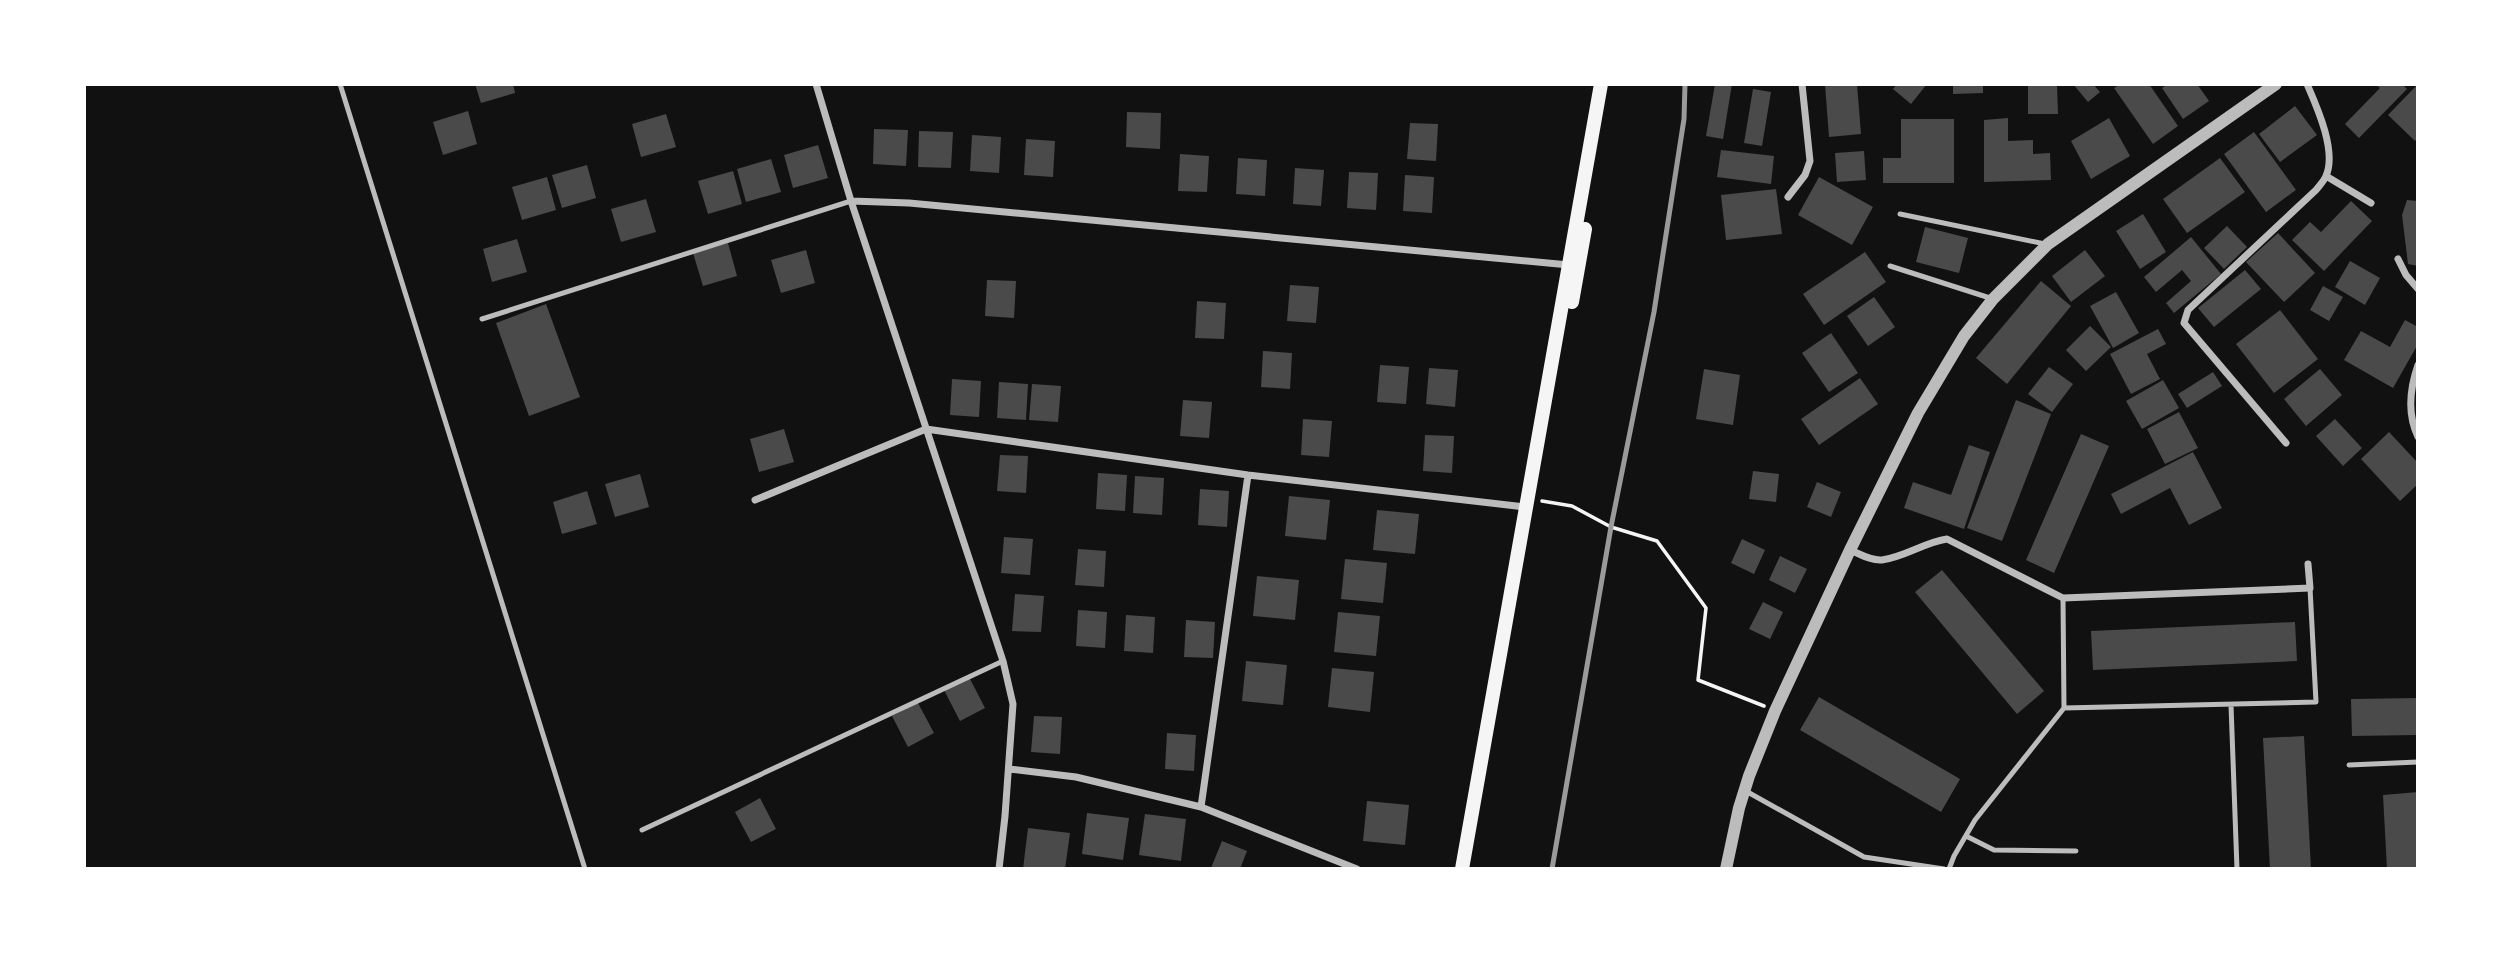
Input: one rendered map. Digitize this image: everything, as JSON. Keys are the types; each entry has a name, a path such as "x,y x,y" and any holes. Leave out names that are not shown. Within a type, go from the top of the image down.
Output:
{"main road":[{"path":"1471,869 1601,84"},
{"path":"1462,869 1610,84"}],"street":[{"path":"816,84 851,201 1003,661 1013,704 999,869"},
{"path":"1788,197 1805,174 1810,161 1802,84"},
{"path":"1726,869 1744,790 1775,711 1850,550 1918,412 1941,372 1993,299 2048,244 2276,84"},
{"path":"2286,443 2184,323 2188,310 2316,190 2326,176 2329,158 2321,116 2307,84"},
{"path":"2326,176 2371,203"},
{"path":"851,201 909,203 1569,265"},
{"path":"2398,259 2406,275 2418,289"},
{"path":"2418,365 2411,386 2411,407 2418,437"},
{"path":"754,500 926,429 1248,475 1531,504"},
{"path":"1201,807 1248,475"},
{"path":"1850,550 1881,560 1933,541 1947,539 2063,598 2310,588 2308,564"},
{"path":"1009,769 1076,777 1201,807 1357,869"}],"lane":[{"path":"340,84 585,869"},
{"path":"482,319 851,201"},
{"path":"1900,214 2048,244"},
{"path":"1890,266 1993,299"},
{"path":"2064,708 2316,702 2310,588"},
{"path":"1949,869 1975,820 2064,708 2063,598"},
{"path":"642,830 1003,661"},
{"path":"2231,705 2237,869"},
{"path":"2349,765 2418,762"},
{"path":"1744,790 1864,857 1944,869"},
{"path":"1966,836 1994,850 2076,850"}],"path":[{"path":"1531,504 1572,506 1611,527 1657,541 1706,608 1698,680 1775,711"}],"building":[{"path":"475,84 513,84 515,93 481,103"},
{"path":"1715,84 1732,84 1723,139 1706,136"},
{"path":"1825,84 1857,84 1861,134 1829,137"},
{"path":"1897,84 1927,84 1911,104 1893,89"},
{"path":"1953,84 1983,84 1983,93 1953,94"},
{"path":"2028,84 2057,84 2058,114 2028,114"},
{"path":"2073,84 2093,84 2100,92 2088,102"},
{"path":"2121,84 2149,84 2178,126 2153,144 2114,88"},
{"path":"2168,84 2197,84 2209,101 2183,119 2162,88"},
{"path":"2375,84 2402,84 2407,89 2359,138 2345,124 2380,88"},
{"path":"2418,84 2418,137 2415,141 2388,115"},
{"path":"1753,89 1771,92 1762,146 1744,143"},
{"path":"2295,106 2317,135 2280,162 2259,134"},
{"path":"468,111 477,144 443,155 433,122"},
{"path":"1127,112 1161,113 1160,149 1126,147"},
{"path":"666,114 676,147 641,157 632,124"},
{"path":"2008,118 2008,141 2033,140 2033,154 2050,153 2051,180 1984,182 1984,120"},
{"path":"2109,118 2130,156 2091,179 2071,141"},
{"path":"1901,119 1954,119 1954,183 1883,183 1883,158 1901,158"},
{"path":"1410,123 1438,124 1436,161 1407,159"},
{"path":"874,129 908,130 906,166 873,164"},
{"path":"919,131 953,132 951,168 918,167"},
{"path":"2254,132 2296,190 2266,212 2224,154"},
{"path":"972,135 1001,137 999,173 970,171"},
{"path":"1026,139 1055,141 1053,177 1024,175"},
{"path":"818,145 828,178 793,188 784,155"},
{"path":"1721,150 1774,156 1771,184 1717,177"},
{"path":"1864,151 1866,180 1837,182 1835,153"},
{"path":"1180,154 1209,156 1207,192 1178,191"},
{"path":"1238,158 1267,160 1265,196 1236,194"},
{"path":"2220,158 2245,192 2187,233 2163,199"},
{"path":"771,159 781,192 746,202 737,169"},
{"path":"587,165 596,198 562,208 552,175"},
{"path":"1295,168 1324,170 1321,206 1293,204"},
{"path":"733,171 742,204 708,214 698,181"},
{"path":"1349,172 1378,173 1376,210 1347,208"},
{"path":"1405,175 1434,177 1432,213 1403,211"},
{"path":"547,177 556,210 522,220 512,187"},
{"path":"1819,177 1873,207 1852,245 1798,215"},
{"path":"1776,189 1782,234 1726,240 1721,195"},
{"path":"646,199 656,232 621,242 611,209"},
{"path":"2407,200 2418,201 2418,266 2408,264 2402,215"},
{"path":"2351,201 2372,221 2324,271 2292,240 2310,222 2321,232"},
{"path":"2143,214 2166,252 2140,269 2116,231"},
{"path":"2227,226 2247,247 2224,269 2204,248"},
{"path":"1925,227 1968,238 1959,273 1916,262"},
{"path":"2278,233 2315,273 2284,302 2246,262"},
{"path":"2191,237 2221,274 2174,313 2166,303 2191,281 2182,270 2156,292 2144,277"},
{"path":"517,239 527,272 492,282 483,249"},
{"path":"728,243 737,276 703,286 693,253"},
{"path":"806,250 815,283 781,293 771,260"},
{"path":"2085,250 2105,276 2071,302 2052,276"},
{"path":"1865,252 1886,282 1824,325 1803,294"},
{"path":"2350,261 2380,278 2365,305 2335,287"},
{"path":"2245,270 2261,289 2214,327 2198,308"},
{"path":"987,280 1016,281 1014,318 985,316"},
{"path":"2041,281 2071,306 2007,384 1976,358"},
{"path":"1290,285 1319,287 1316,323 1287,321"},
{"path":"2323,286 2343,297 2329,321 2310,310"},
{"path":"2116,292 2139,333 2113,348 2090,306"},
{"path":"1874,297 1895,327 1868,346 1847,316"},
{"path":"1197,301 1226,303 1224,339 1195,338"},
{"path":"546,304 580,397 529,416 496,323"},
{"path":"2280,310 2318,359 2274,393 2236,344"},
{"path":"2405,320 2418,327 2418,344 2393,388 2344,360 2361,331 2390,347"},
{"path":"2090,326 2111,347 2086,371 2066,350"},
{"path":"2158,329 2166,344 2147,354 2160,379 2131,394 2110,354"},
{"path":"1831,333 1858,373 1829,392 1802,353"},
{"path":"1263,351 1292,353 1290,389 1261,387"},
{"path":"1380,365 1409,367 1406,404 1377,402"},
{"path":"2049,367 2073,384 2052,412 2028,394"},
{"path":"1429,368 1458,370 1455,407 1426,404"},
{"path":"1704,369 1740,375 1733,425 1696,419"},
{"path":"2320,369 2342,395 2306,426 2284,399"},
{"path":"2213,372 2222,386 2187,408 2178,394"},
{"path":"1860,378 1878,404 1819,445 1801,419"},
{"path":"952,379 981,381 979,417 950,415"},
{"path":"2163,380 2179,408 2142,429 2126,401"},
{"path":"999,382 1028,384 1026,420 997,418"},
{"path":"1032,384 1061,386 1058,422 1029,420"},
{"path":"1183,400 1212,402 1209,438 1180,436"},
{"path":"2016,400 2051,414 2002,541 1967,528"},
{"path":"2179,412 2198,448 2165,464 2147,429"},
{"path":"1303,419 1332,421 1329,457 1301,455"},
{"path":"2335,419 2362,448 2343,466 2316,436"},
{"path":"784,429 794,462 759,472 750,439"},
{"path":"2389,432 2418,463 2418,484 2400,501 2361,459"},
{"path":"2081,434 2109,446 2054,573 2026,560"},
{"path":"1425,435 1454,436 1452,473 1423,471"},
{"path":"1969,445 1990,452 1964,529 1904,508 1913,482 1951,495"},
{"path":"2193,452 2222,508 2189,525 2170,488 2121,514 2111,494"},
{"path":"1000,455 1028,456 1026,493 997,491"},
{"path":"1753,471 1779,474 1776,502 1749,499"},
{"path":"1098,473 1127,475 1125,511 1096,509"},
{"path":"640,474 649,507 615,517 605,484"},
{"path":"1135,476 1164,478 1162,515 1133,513"},
{"path":"1817,482 1841,492 1831,517 1807,507"},
{"path":"1200,489 1229,491 1227,527 1198,525"},
{"path":"587,491 597,524 562,534 553,502"},
{"path":"1289,496 1330,500 1326,540 1285,536"},
{"path":"1377,510 1419,514 1415,554 1373,550"},
{"path":"1004,537 1033,539 1030,575 1001,573"},
{"path":"1742,539 1765,550 1754,574 1731,563"},
{"path":"1078,549 1106,551 1104,587 1075,585"},
{"path":"1780,556 1807,569 1795,593 1769,580"},
{"path":"1345,559 1387,563 1383,603 1341,599"},
{"path":"1942,570 2044,691 2017,714 1915,592"},
{"path":"1257,576 1299,580 1295,620 1253,616"},
{"path":"1015,594 1044,596 1041,632 1012,631"},
{"path":"1763,602 1783,612 1770,639 1749,629"},
{"path":"1078,610 1107,612 1105,648 1076,646"},
{"path":"1338,612 1380,616 1376,656 1334,652"},
{"path":"1126,615 1155,617 1153,653 1124,651"},
{"path":"1186,620 1215,622 1213,658 1184,657"},
{"path":"2295,622 2297,661 2093,670 2091,631"},
{"path":"1246,661 1287,665 1283,705 1242,701"},
{"path":"1332,668 1374,672 1370,712 1328,707"},
{"path":"969,677 985,708 960,721 944,690"},
{"path":"1819,697 1960,779 1941,812 1800,730"},
{"path":"2418,698 2418,735 2352,736 2351,699"},
{"path":"918,703 934,733 908,747 892,716"},
{"path":"1034,716 1062,717 1060,754 1031,752"},
{"path":"1167,733 1196,735 1194,771 1165,769"},
{"path":"2304,736 2311,869 2270,869 2263,738"},
{"path":"2418,792 2418,869 2387,869 2383,795"},
{"path":"760,798 776,829 751,842 735,812"},
{"path":"1367,801 1409,805 1405,845 1363,841"},
{"path":"1087,813 1129,818 1123,860 1082,854"},
{"path":"1145,814 1186,819 1181,861 1139,855"},
{"path":"1028,828 1070,833 1065,869 1023,869"},
{"path":"1222,841 1247,851 1240,869 1211,868"}],"railway":[{"path":"1552,869 1611,527 1654,312 1684,119 1685,84"}]}
